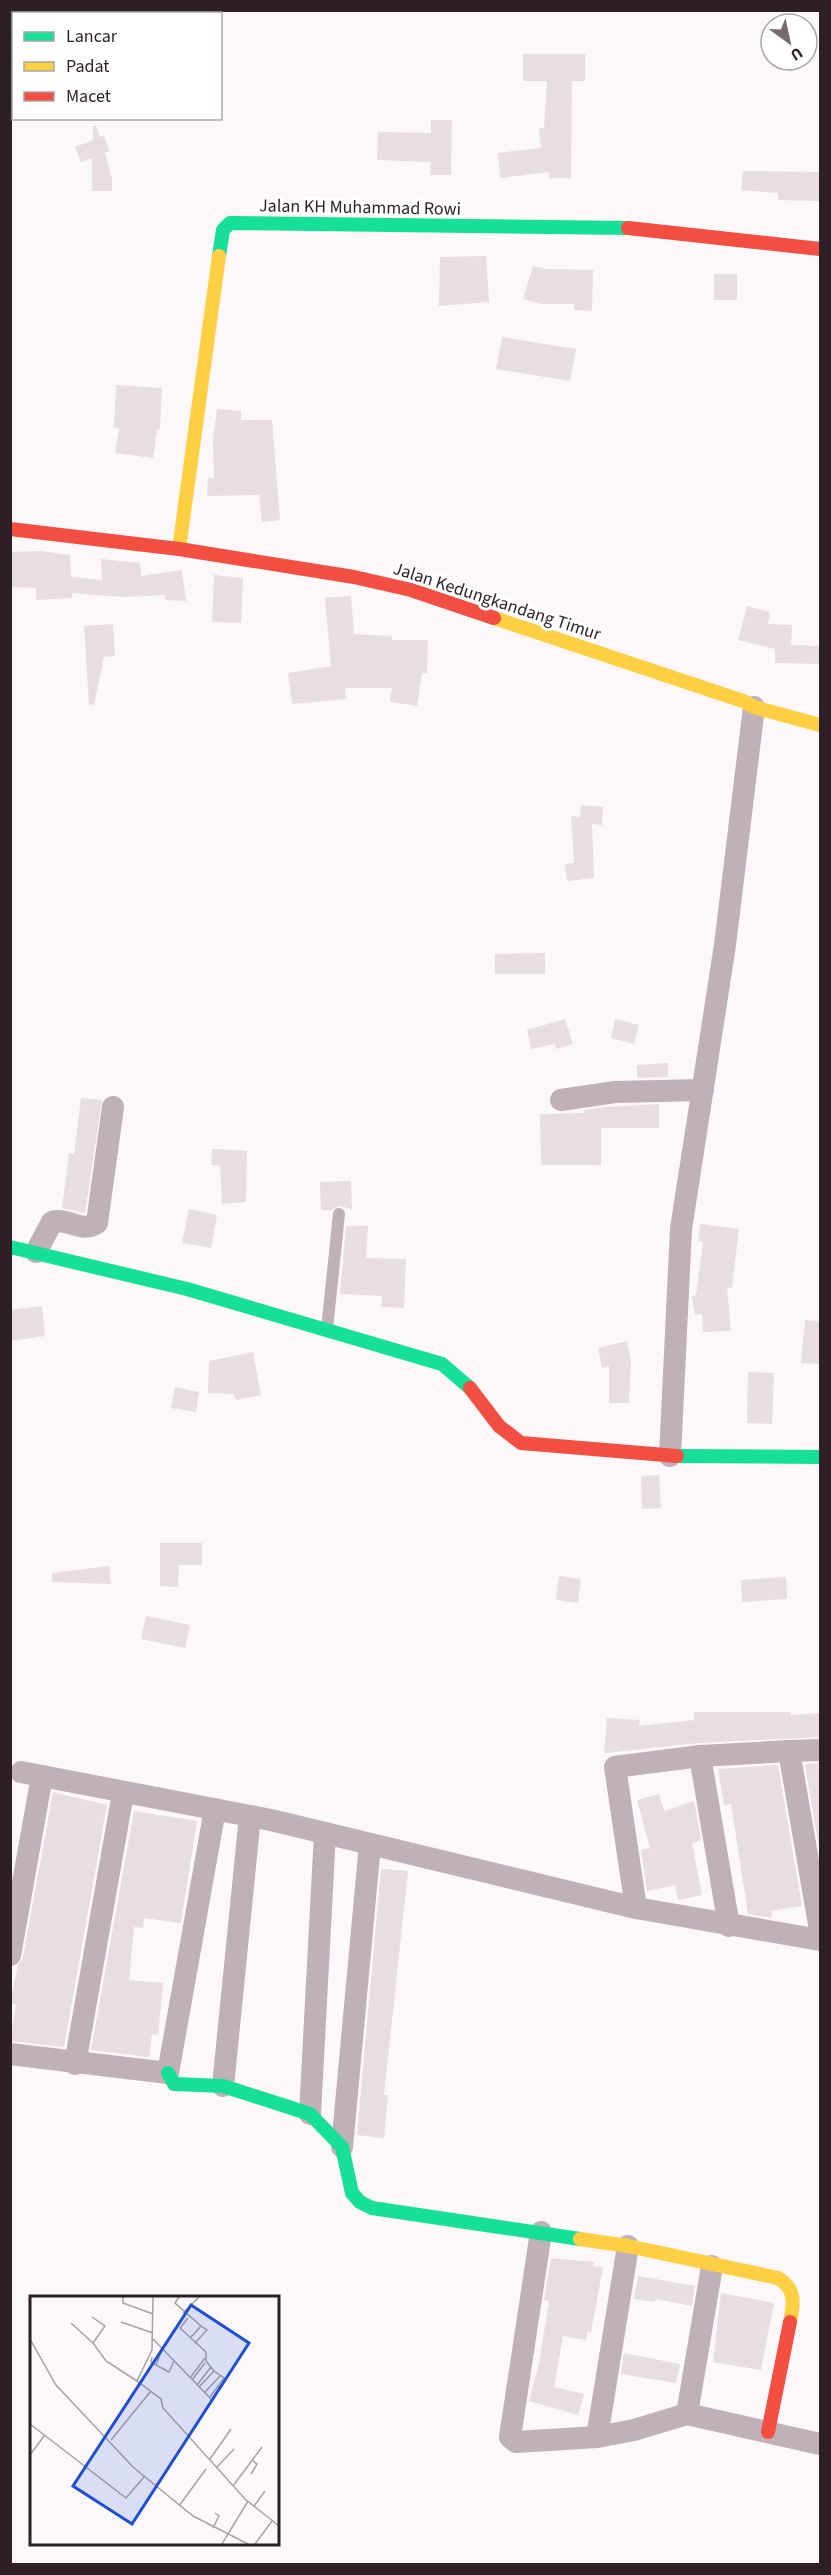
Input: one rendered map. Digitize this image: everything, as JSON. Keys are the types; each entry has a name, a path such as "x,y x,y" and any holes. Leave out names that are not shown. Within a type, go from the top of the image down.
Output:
{"street":[{"name":"Jalan KH Muhammad Rowi","path":"179,549 221,240 224,230 230,223 632,228 820,249"},
{"name":"Jalan Kedungkandang Timur","path":"10,529 179,549 354,577 411,590 743,701 754,707 820,725"},
{"path":"670,1456 681,1229 725,945 754,707"},
{"path":"561,1100 615,1092 703,1090"},
{"path":"36,1252 52,1222 57,1221 86,1228 97,1222 113,1107"},
{"path":"10,1247 187,1288 442,1364 457,1371 505,1435 521,1443 670,1456 820,1457"},
{"path":"636,1908 614,1768 617,1765 700,1756 820,1750"},
{"path":"789,1751 820,1930"},
{"path":"700,1756 729,1926"},
{"path":"10,1955 31,1774 250,1816 636,1908 820,1940"},
{"path":"75,2064 123,1793"},
{"path":"216,1809 168,2073 174,2084 223,2086 310,2114 342,2147"},
{"path":"223,2086 250,1816"},
{"path":"310,2114 325,1833"},
{"path":"370,1844 342,2147 352,2193 360,2202 372,2208 628,2246 712,2266 778,2278 788,2284 794,2293 768,2432"},
{"path":"10,2054 75,2064 168,2073"},
{"path":"541,2232 510,2437 516,2442 597,2438 634,2430 687,2414 820,2444"},
{"path":"597,2438 628,2246"},
{"path":"687,2414 712,2266"}],"lane":[{"path":"327,1330 339,1214"}],"building":[{"path":"523,54 585,54 585,81 572,81 571,178 549,178 549,172 500,178 498,153 541,148 539,128 544,128 547,81 523,81"},
{"path":"431,120 452,120 451,175 430,175 431,162 377,160 378,132 431,133"},
{"path":"93,126 96,126 100,137 104,136 110,151 105,153 112,179 112,191 92,191 92,158 81,162 75,147 93,140"},
{"path":"743,171 820,172 820,201 778,200 778,193 741,190"},
{"path":"486,256 489,302 439,306 440,257"},
{"path":"533,266 547,269 593,270 592,311 574,310 574,304 541,304 523,299"},
{"path":"714,274 737,274 737,300 714,300"},
{"path":"502,337 576,349 570,381 496,369"},
{"path":"116,385 162,388 160,430 157,430 153,458 115,453 119,428 114,428"},
{"path":"217,409 241,411 241,420 272,420 280,520 262,522 259,495 207,496 208,478 214,478 213,440"},
{"path":"40,551 70,555 71,577 102,580 101,559 140,563 141,576 182,570 186,601 165,600 165,595 123,597 72,593 72,598 36,600 36,588 10,587 10,552"},
{"path":"214,575 243,578 241,623 212,622"},
{"path":"351,596 354,634 392,636 392,640 428,640 427,673 422,673 417,706 390,702 392,688 345,688 346,699 292,704 288,673 331,666 325,598"},
{"path":"747,606 770,612 768,624 792,625 791,645 820,646 820,664 775,663 775,649 738,640"},
{"path":"113,624 115,656 104,657 94,705 89,704 84,626"},
{"path":"581,805 603,807 602,825 592,824 594,878 567,881 565,864 574,863 571,816 580,817"},
{"path":"545,953 545,974 495,974 495,954"},
{"path":"565,1019 573,1044 556,1049 555,1044 531,1049 527,1030"},
{"path":"615,1019 639,1025 634,1044 611,1038"},
{"path":"668,1063 668,1077 637,1078 637,1065"},
{"path":"81,1098 102,1100 85,1213 62,1208 69,1153 74,1154"},
{"path":"659,1104 659,1128 601,1128 601,1165 541,1165 540,1114 584,1113 584,1110 605,1107"},
{"path":"212,1149 247,1151 246,1202 222,1204 220,1166 211,1165"},
{"path":"351,1181 352,1209 339,1206 332,1210 321,1210 320,1182"},
{"path":"189,1209 217,1215 211,1248 182,1243"},
{"path":"700,1224 739,1229 732,1288 727,1287 731,1331 703,1332 702,1314 695,1315 692,1296 696,1295 703,1242 698,1241"},
{"path":"346,1226 368,1226 366,1258 406,1259 404,1308 381,1307 382,1296 340,1294"},
{"path":"42,1306 45,1336 10,1341 10,1310"},
{"path":"805,1320 820,1321 820,1364 801,1363"},
{"path":"627,1341 631,1361 629,1403 609,1403 609,1366 602,1368 598,1348"},
{"path":"253,1352 261,1395 236,1400 234,1394 208,1393 209,1361"},
{"path":"748,1372 774,1373 772,1424 747,1423"},
{"path":"175,1387 199,1392 196,1412 171,1408"},
{"path":"659,1475 661,1508 642,1509 641,1476"},
{"path":"160,1543 202,1543 202,1565 179,1565 178,1587 160,1586"},
{"path":"109,1566 111,1584 52,1582 52,1573"},
{"path":"559,1576 581,1579 578,1603 556,1600"},
{"path":"786,1577 787,1599 742,1602 741,1580"},
{"path":"146,1616 190,1625 185,1648 141,1639"},
{"path":"694,1712 791,1712 791,1715 820,1713 820,1737 699,1743 604,1753 607,1718 640,1720 639,1726 694,1720"},
{"path":"820,1763 820,1854 805,1764"},
{"path":"778,1765 802,1906 771,1911 772,1918 748,1914 731,1804 724,1805 718,1769"},
{"path":"53,1792 107,1805 64,2047 10,2041 16,2005 10,2003 18,1965 23,1957"},
{"path":"659,1794 664,1811 694,1801 701,1840 692,1843 702,1895 678,1900 675,1885 647,1891 641,1850 650,1848 637,1800"},
{"path":"134,1811 197,1821 181,1923 144,1918 143,1928 134,1927 129,1980 163,1983 158,2035 152,2034 149,2057 91,2050"},
{"path":"381,1869 408,1871 384,2095 388,2095 384,2138 357,2135"},
{"path":"551,2258 594,2262 593,2266 603,2267 591,2332 587,2331 586,2340 563,2336 554,2387 584,2394 578,2415 529,2401 539,2364 549,2301 544,2300"},
{"path":"638,2276 695,2286 692,2306 656,2299 655,2302 634,2299"},
{"path":"721,2293 774,2303 761,2370 713,2362"},
{"path":"624,2353 680,2364 676,2383 621,2374"}],"traffic: fast":[{"path":"219,256 223,230 230,223 628,228"},
{"path":"10,1247 187,1289 442,1364 470,1388"},
{"path":"677,1456 820,1457"},
{"path":"168,2073 174,2084 223,2086 310,2114 342,2147 352,2193 360,2202 372,2208 580,2239"}],"traffic: slow":[{"path":"179,549 219,256"},
{"path":"494,618 743,701 754,707 820,725"},
{"path":"580,2239 628,2246 778,2278 791,2292 790,2322"}],"traffic: jam":[{"path":"628,228 820,249"},
{"path":"10,529 179,549 354,577 411,590 494,618"},
{"path":"470,1388 499,1426 521,1443 677,1456"},
{"path":"768,2432 790,2322"}]}
